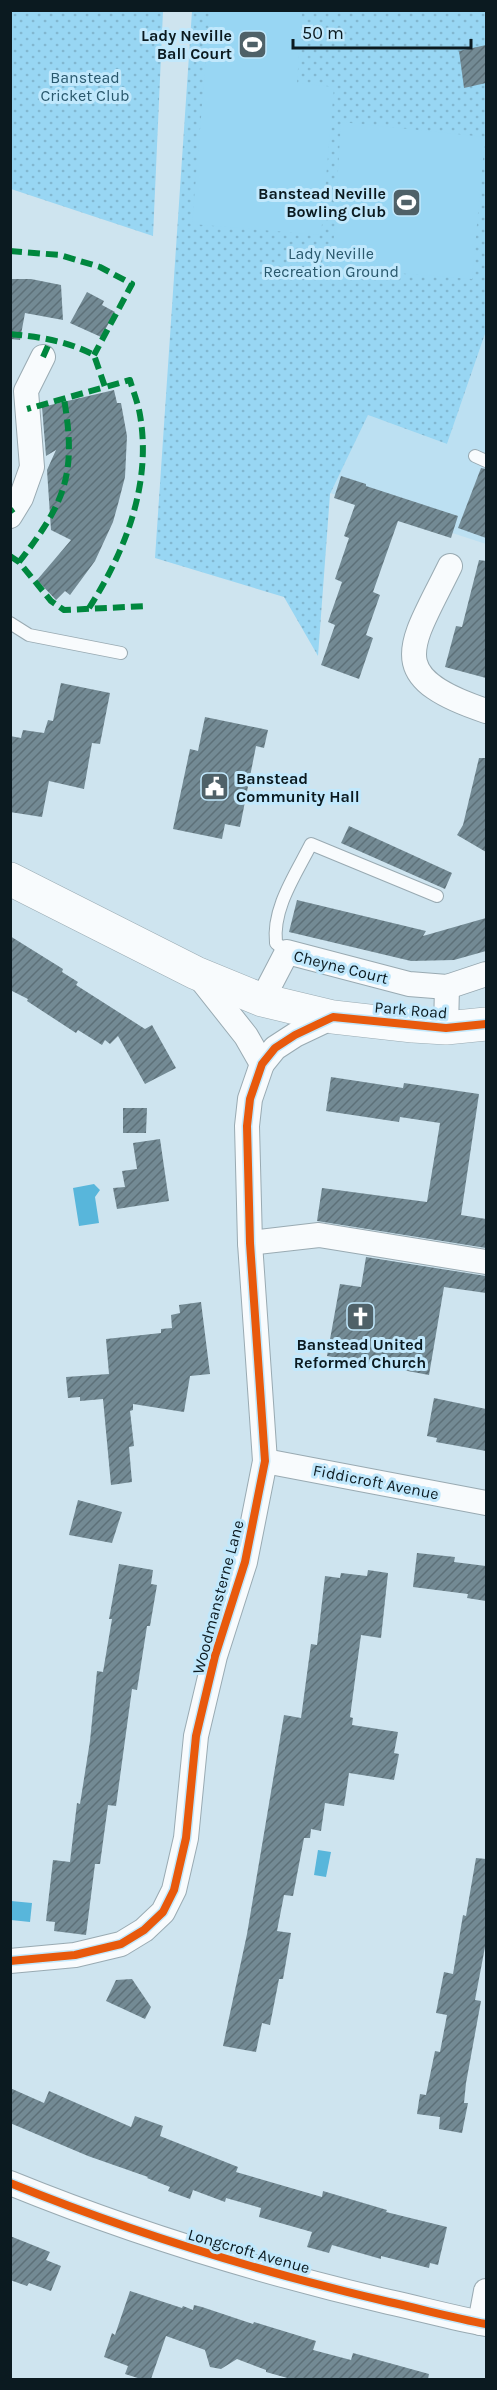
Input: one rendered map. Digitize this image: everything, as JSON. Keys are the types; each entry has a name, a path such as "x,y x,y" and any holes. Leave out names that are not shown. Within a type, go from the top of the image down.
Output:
{"street":[{"path":"10,516 21,498 32,467 26,391 43,357"},
{"path":"450,566 418,632 413,657 416,672 429,685 449,697 486,711"},
{"name":"Park Road","path":"10,879 196,973 262,1000 333,1017 446,1028 486,1024"},
{"name":"Cheyne Court","path":"262,1000 287,952 409,984 447,987 486,974"},
{"path":"196,973 246,1035 262,1064"},
{"path":"446,1028 447,987"},
{"name":"Woodmansterne Lane","path":"10,1961 75,1956 121,1944 144,1930 163,1912 174,1890 186,1838 196,1736 215,1656 245,1562 265,1461 250,1243 247,1126 250,1099 262,1064 275,1048 295,1035 333,1017"},
{"path":"250,1243 320,1235 486,1262"},
{"name":"Fiddicroft Avenue","path":"265,1461 486,1503"},
{"name":"Longcroft Avenue","path":"10,2183 168,2241 326,2287 483,2323"},
{"path":"483,2323 486,2292"}],"lane":[{"path":"10,622 29,635 121,653"},
{"path":"287,952 276,943 274,927 283,900 311,844 437,896"}],"shaded area":[{"path":"486,331 486,544 330,493 368,415 447,444"},
{"path":"94,1184 100,1190 95,1197 99,1223 79,1226 73,1188"},
{"path":"318,1850 331,1852 326,1877 314,1875"},
{"path":"11,1901 32,1903 30,1922 11,1920"}],"green space":[{"name":"Banstead Cricket Club","path":"11,10 163,11 153,236 11,189"},
{"name":"Lady Neville Recreation Ground","path":"192,11 486,11 486,331 447,444 368,415 330,494 318,656 284,597 155,558"},
{"path":"210,11 302,11 297,83 334,87 321,235 192,224"},
{"name":"Banstead Neville Bowling Club","path":"341,122 485,137 472,279 332,268"}],"building":[{"path":"486,45 486,83 464,88 459,51"},
{"path":"10,279 31,279 61,285 63,320 25,313 20,340 10,339"},
{"path":"87,292 104,301 102,305 115,312 101,337 70,323"},
{"path":"114,390 117,403 121,403 127,436 125,477 118,504 113,522 95,561 70,595 65,591 56,600 37,580 71,540 51,530 47,470 56,450 46,456 42,407"},
{"path":"481,468 486,469 486,538 458,528"},
{"path":"341,476 458,516 451,538 398,521 373,592 380,595 366,635 373,638 359,679 321,665 335,625 328,622 342,582 335,579 349,538 344,536 355,505 334,498"},
{"path":"479,560 486,561 486,678 445,667 456,626 462,627"},
{"path":"61,683 110,693 100,744 92,743 84,789 49,781 42,817 10,812 10,736 21,738 23,730 44,733 48,720 53,721"},
{"name":"Banstead Community Hall","path":"205,717 268,730 264,748 256,746 240,827 225,824 222,839 173,829 190,749 198,751"},
{"path":"479,758 486,758 486,852 457,835 463,825"},
{"path":"349,826 452,873 445,889 341,843"},
{"path":"297,900 426,931 423,936 486,918 486,951 454,960 411,961 289,932"},
{"path":"10,936 63,969 62,972 78,982 76,985 145,1029 152,1025 176,1068 145,1084 118,1036 110,1044 105,1040 102,1045 78,1030 76,1033 27,1001 28,999 10,990"},
{"path":"331,1077 403,1088 404,1083 479,1094 461,1215 486,1219 486,1248 317,1221 322,1188 427,1202 440,1123 400,1117 399,1122 326,1111"},
{"path":"123,1108 147,1108 146,1133 123,1133"},
{"path":"160,1139 169,1201 117,1209 113,1188 125,1187 122,1171 137,1169 133,1143"},
{"path":"366,1257 486,1276 486,1293 444,1287 429,1375 327,1356 340,1284 361,1287"},
{"path":"201,1302 210,1374 190,1376 184,1412 133,1404 133,1410 130,1411 134,1446 129,1447 132,1482 111,1485 103,1399 80,1401 80,1397 68,1398 66,1377 109,1374 106,1339 161,1333 161,1329 172,1328 171,1315 180,1313 179,1305"},
{"path":"434,1398 486,1409 486,1451 436,1442 437,1438 427,1436"},
{"path":"78,1500 122,1512 112,1543 69,1535"},
{"path":"417,1553 455,1557 454,1562 486,1566 486,1601 467,1598 468,1594 413,1587"},
{"path":"119,1564 153,1570 151,1584 157,1585 150,1626 147,1626 137,1690 132,1689 116,1806 108,1805 100,1864 95,1864 86,1935 54,1931 55,1922 46,1921 53,1860 70,1862 77,1803 80,1804 90,1741 97,1671 103,1672 112,1619 109,1619"},
{"path":"368,1570 388,1573 381,1638 361,1635 350,1717 353,1718 352,1725 398,1732 394,1753 399,1754 394,1780 349,1773 344,1806 325,1803 321,1831 311,1829 310,1838 304,1838 293,1896 284,1895 277,1931 291,1933 283,1979 279,1979 270,2025 262,2023 256,2052 223,2046 247,1934 284,1715 301,1718 311,1644 317,1645 325,1576 340,1578 341,1573 367,1576"},
{"path":"476,1858 486,1859 486,1948 475,2000 481,2001 466,2083 464,2103 468,2103 462,2133 439,2129 440,2117 417,2114 420,2094 426,2095 435,2051 440,2052 447,2015 436,2013 444,1972 453,1974"},
{"path":"132,1979 151,2007 145,2019 106,2001 116,1980"},
{"path":"10,2088 44,2103 49,2091 131,2127 135,2116 163,2126 160,2136 238,2167 236,2172 322,2197 323,2191 387,2210 386,2212 447,2227 438,2265 430,2263 429,2268 381,2256 381,2259 332,2245 329,2253 307,2247 312,2232 259,2217 261,2208 226,2198 225,2202 193,2190 190,2199 168,2191 170,2187 148,2177 88,2156 10,2123"},
{"path":"10,2236 50,2252 46,2260 61,2266 51,2291 29,2283 27,2286 10,2280"},
{"path":"130,2291 182,2308 183,2306 193,2310 194,2305 253,2324 254,2322 316,2341 313,2350 351,2360 353,2353 429,2374 428,2379 291,2379 266,2372 266,2370 237,2359 221,2369 210,2367 205,2350 166,2336 151,2379 141,2379 125,2374 128,2366 104,2357 112,2333 115,2335"}],"marked path":[{"path":"10,251 60,255 100,267 132,284 94,355"},
{"path":"10,334 54,340 94,355 105,387 27,409"},
{"path":"43,357 51,339"},
{"path":"89,608 124,541 139,492 142,466 143,441 140,415 130,380 105,387"},
{"path":"19,562 47,522 64,487 69,448 64,399"},
{"path":"10,509 13,513"},
{"path":"10,556 19,562 51,601 64,610 148,606"}],"cycle path":[{"path":"10,1961 75,1955 121,1944 144,1930 163,1912 174,1890 186,1838 196,1736 215,1656 245,1562 265,1461 250,1243 247,1126 250,1099 262,1064 275,1048 295,1035 333,1017 446,1028 486,1024"},
{"path":"10,2183 197,2250 293,2278 486,2324"}],"place":[{"name":"Lady Neville Ball Court","path":"253,44"},
{"name":"Banstead Neville Bowling Club","path":"407,202"},
{"name":"Banstead Community Hall","path":"215,787"},
{"name":"Banstead United Reformed Church","path":"360,1316"}]}
